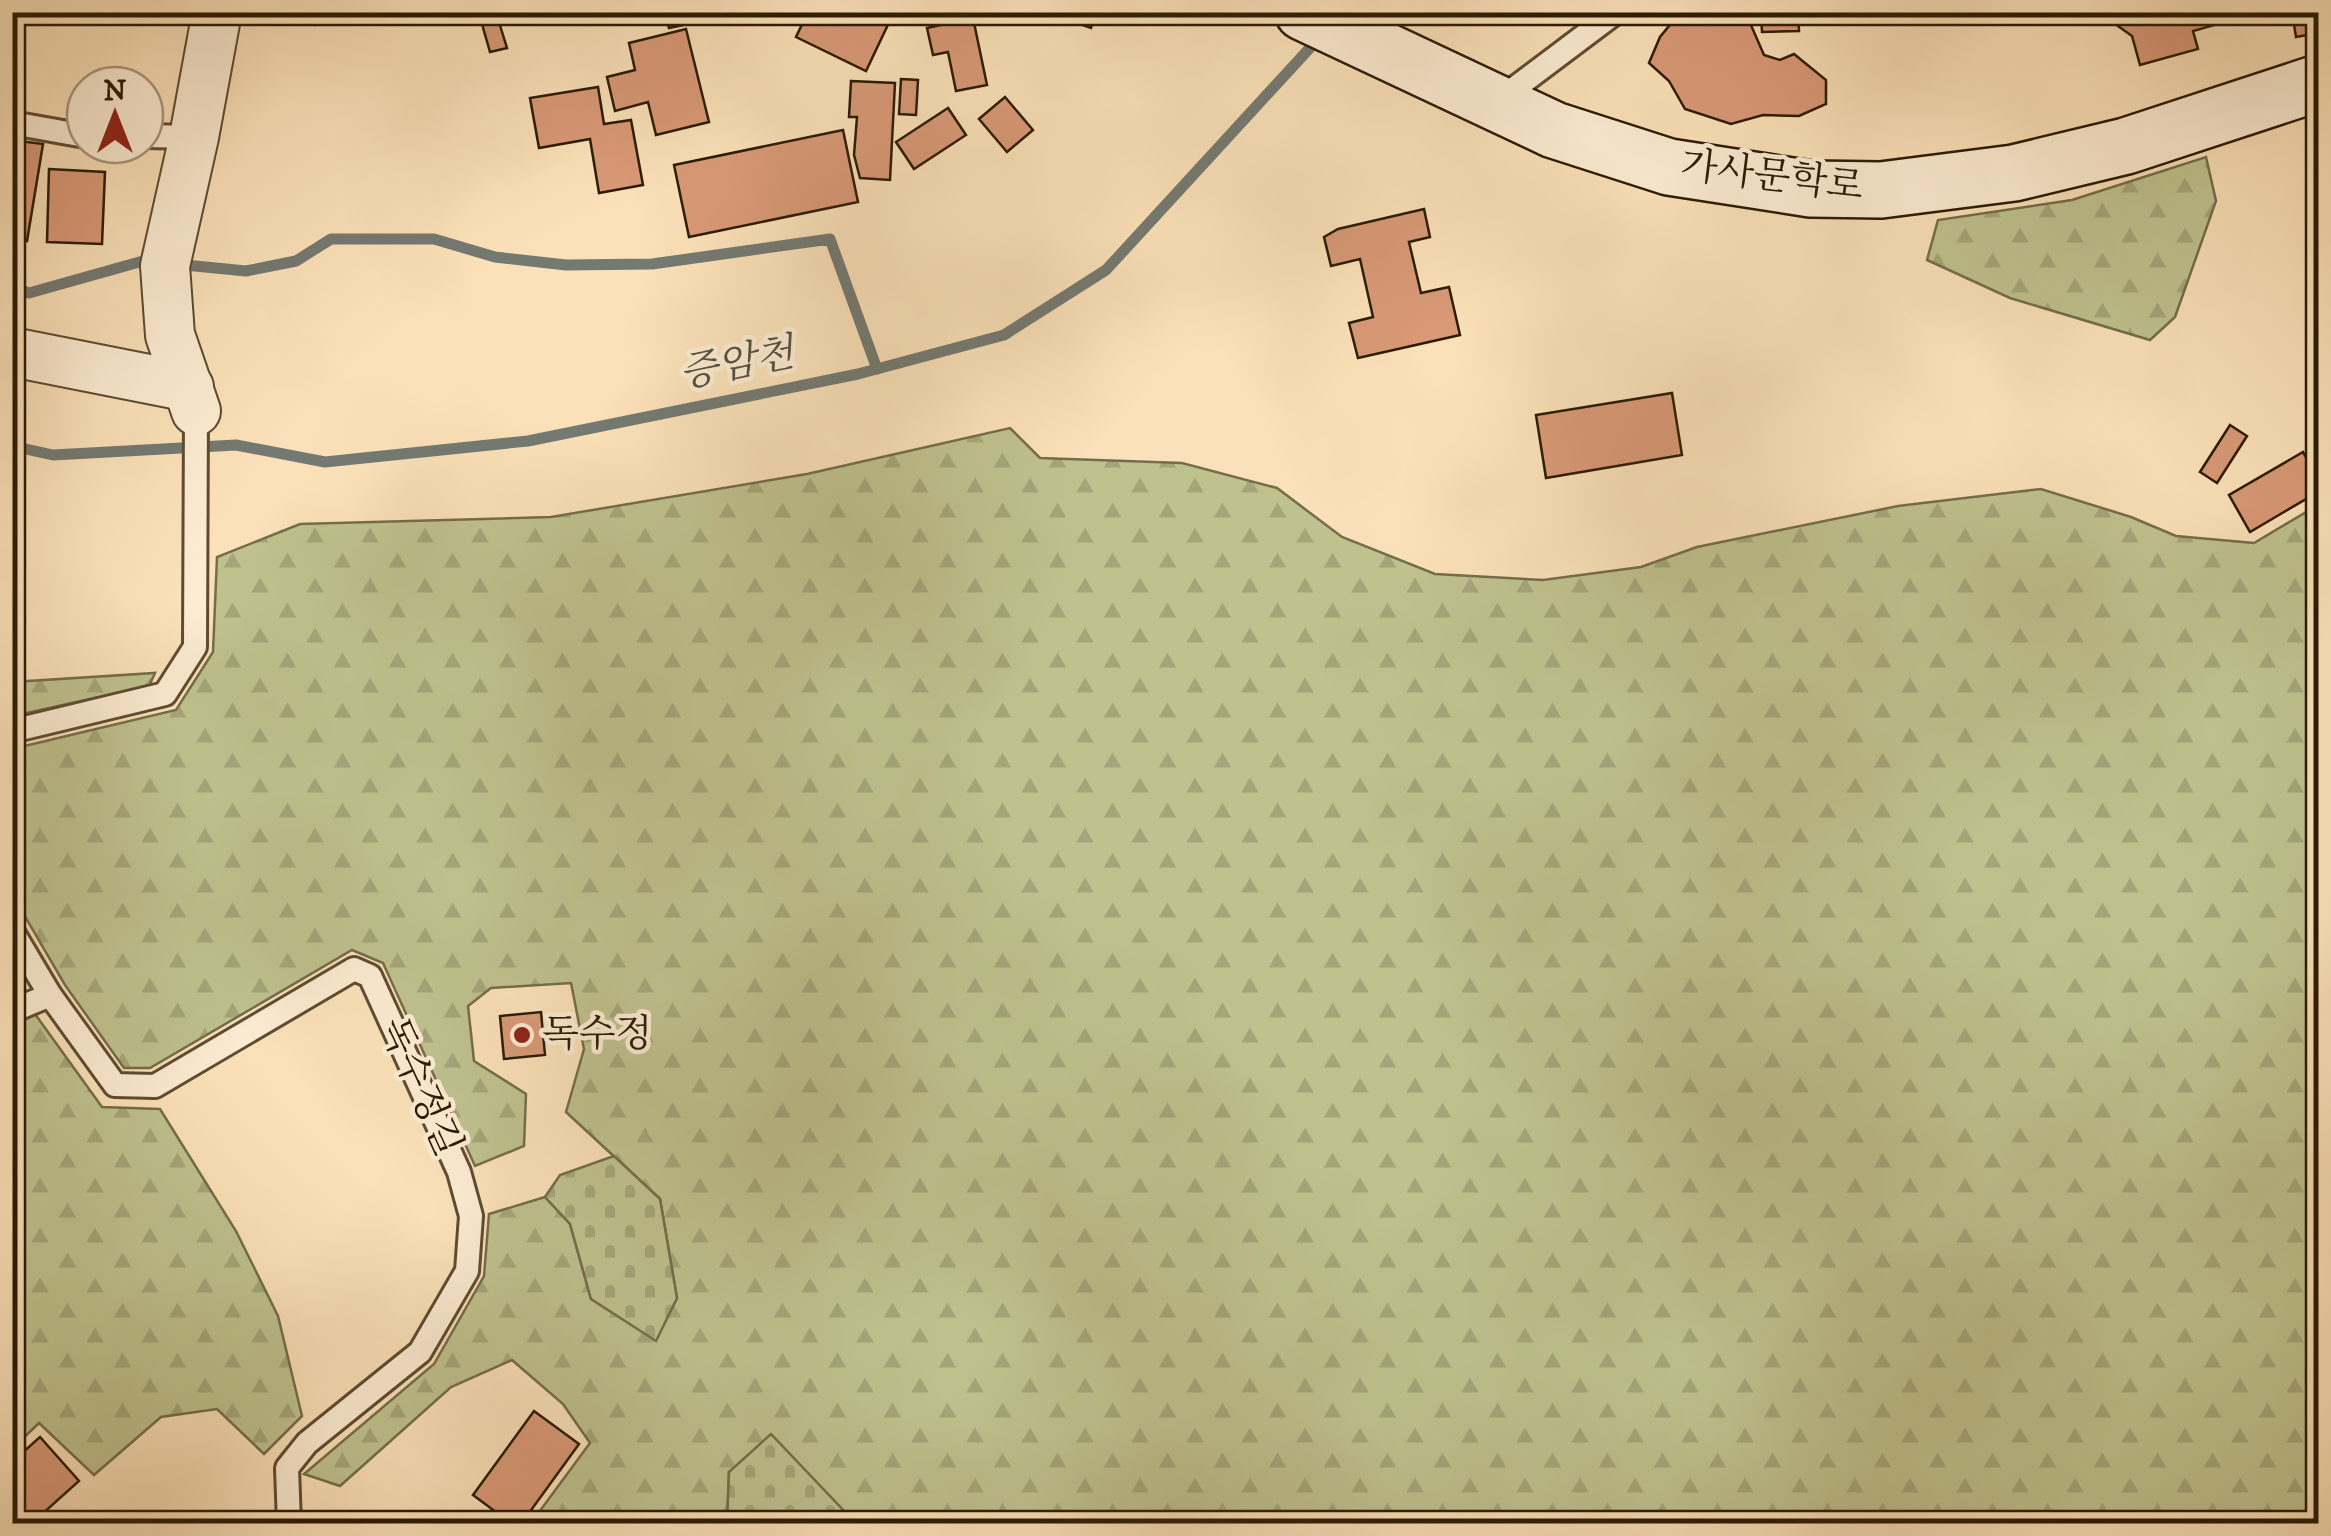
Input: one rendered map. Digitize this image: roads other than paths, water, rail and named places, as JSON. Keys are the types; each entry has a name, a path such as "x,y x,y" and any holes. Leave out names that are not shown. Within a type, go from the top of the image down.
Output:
{"main road":[{"name":"가사문학로","path":"1302,12 1554,130 1669,166 1811,189 1881,190 2014,173 2126,146 2318,83"}],"street":[{"path":"192,399 170,335 165,266 217,12"},
{"path":"12,352 192,399"}],"lane":[{"path":"1474,91 1616,12"},
{"path":"12,123 65,132"},
{"path":"165,136 194,137"},
{"path":"12,731 165,694 195,647 192,399"},
{"name":"독수정길","path":"12,931 50,995 114,1084 154,1086 354,969 370,976 459,1172 472,1216 467,1271 420,1352 306,1442 287,1468 289,1524"},
{"path":"12,1012 50,995"}],"waterway":[{"name":"증암천","path":"12,446 53,455 236,445 325,462 528,441 858,374 1004,335 1106,270 1319,38"},
{"path":"185,265 246,271 296,261 331,239 434,239 495,257 566,265 652,264 830,239 877,369"},
{"path":"12,287 29,293 143,261"}],"place":[{"name":"독수정","path":"522,1035"}]}
